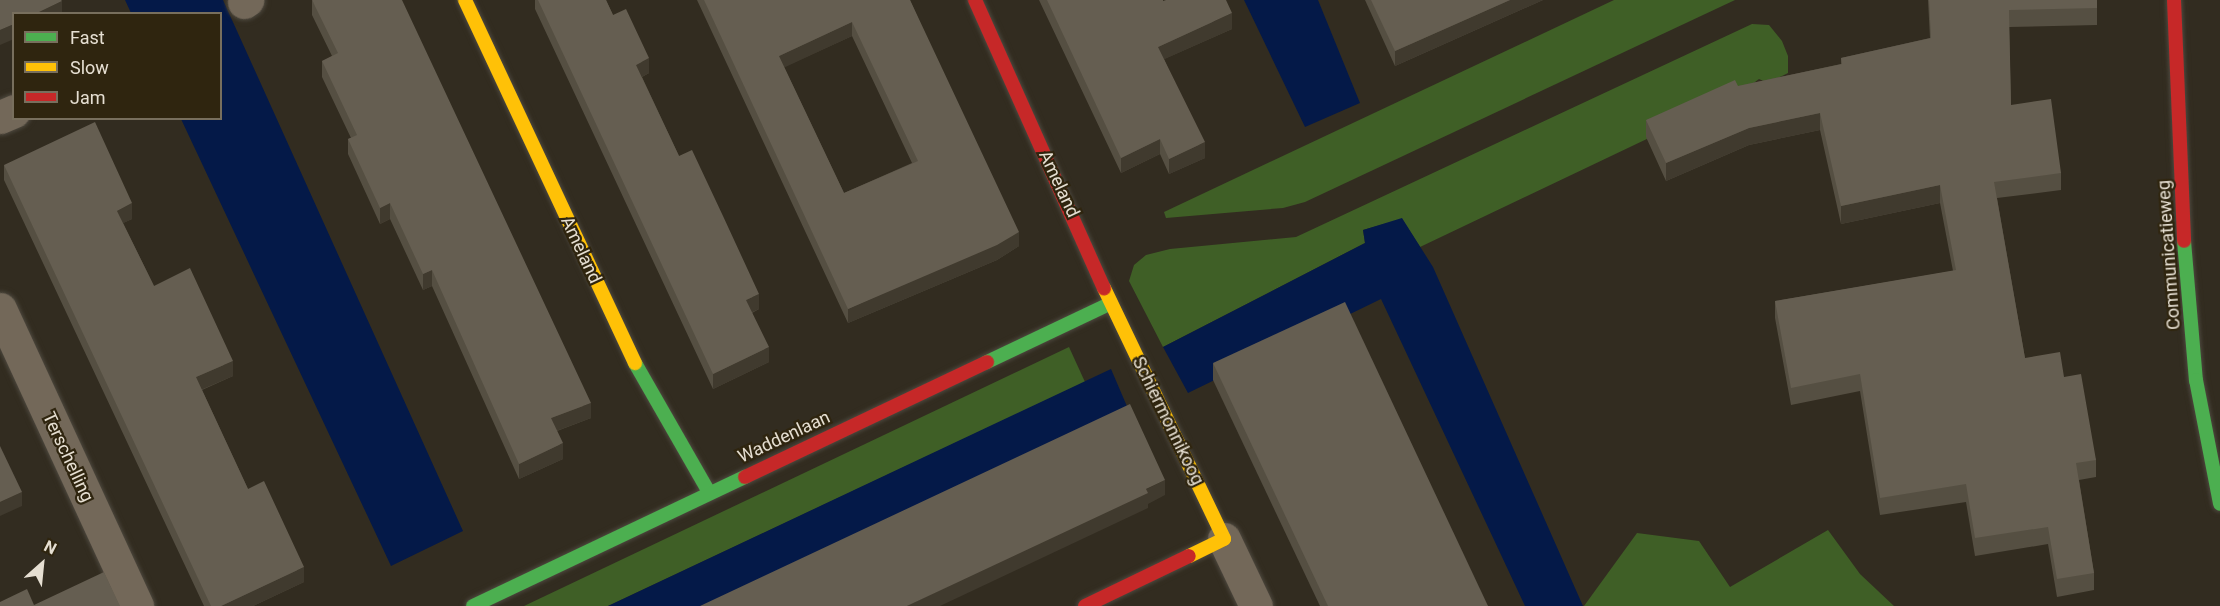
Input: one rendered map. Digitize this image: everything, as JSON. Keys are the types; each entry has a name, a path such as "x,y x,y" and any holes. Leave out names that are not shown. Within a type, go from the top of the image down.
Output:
{"street":[{"name":"Ameland","path":"465,0 630,357 709,492"},
{"name":"Ameland","path":"975,0 1111,303"},
{"name":"Communicatieweg","path":"2174,0 2186,276 2196,380 2220,504"},
{"name":"Waddenlaan","path":"473,606 1111,303"},
{"name":"Schiermonnikoog","path":"1111,303 1256,606"},
{"name":"Terschelling","path":"0,309 137,606"},
{"path":"1084,606 1224,539"}],"green space":[{"path":"1614,0 1735,0 1305,202 1283,208 1166,218 1164,212"},
{"path":"1752,24 1769,25 1782,41 1788,56 1788,73 1768,83 1759,79 1735,97 1420,247 1402,219 1363,230 1365,243 1163,347 1129,281 1134,265 1146,255 1170,249 1296,237"},
{"path":"1069,347 1085,382 608,606 524,606"},
{"path":"1828,530 1860,574 1894,606 1584,606 1637,533 1699,541 1730,587"}],"water":[{"path":"125,0 223,0 463,531 391,566 181,120 222,120 222,12 131,12"},
{"path":"1244,0 1318,0 1360,103 1305,127"},
{"path":"1402,218 1433,267 1583,606 1525,606 1381,299 1188,393 1163,347 1365,243 1363,230"},
{"path":"1111,369 1132,418 733,606 608,606"}],"building":[{"path":"0,0 62,1 39,12 12,12 12,25 0,30"},
{"path":"312,0 402,0 591,403 551,418 563,443 519,464 432,270 423,274 390,203 380,208 348,139 357,135 322,61 338,53"},
{"path":"538,0 606,0 613,15 626,9 649,58 636,65 679,156 692,150 759,294 746,300 769,347 713,374"},
{"path":"704,0 910,0 1019,232 997,245 848,309","holes":["852,22 918,161 844,193 779,56"]},
{"path":"1047,0 1226,0 1232,13 1158,47 1205,142 1169,159 1160,139 1121,158"},
{"path":"1371,0 1510,0 1395,51"},
{"path":"1929,0 2097,0 2097,8 2009,10 2011,105 2051,99 2061,173 1994,182 2025,358 2060,352 2064,377 2081,374 2096,460 2076,463 2094,573 2057,579 2048,527 1975,538 1966,484 1880,498 1860,374 1791,388 1775,301 1956,270 1940,185 1841,206 1820,113 1749,128 1666,163 1646,120 1735,80 1738,86 1842,64 1841,58 1931,38"},
{"path":"95,122 132,203 117,211 154,286 190,268 233,361 196,377 248,489 264,481 304,567 221,606 211,606 4,165"},
{"path":"1345,302 1488,606 1328,606 1213,363"},
{"path":"1130,404 1165,480 1146,489 1148,493 907,606 700,606"},
{"path":"0,446 22,492 0,502"},
{"path":"104,572 120,606 0,606 0,602 27,589 34,605"}],"traffic: fast":[{"path":"2184,241 2196,380 2220,504"},
{"path":"987,362 1111,303"},
{"path":"635,363 709,492"},
{"path":"473,606 745,477"}],"traffic: slow":[{"path":"465,0 635,363"},
{"path":"1104,288 1224,539 1189,556"}],"traffic: jam":[{"path":"975,0 1104,288"},
{"path":"2174,0 2184,241"},
{"path":"745,477 987,362"},
{"path":"1085,606 1189,556"}]}
